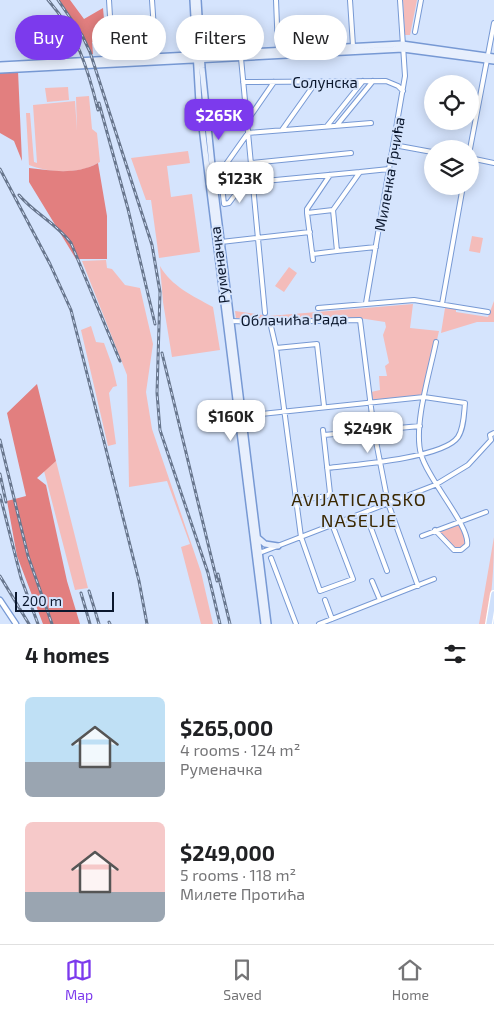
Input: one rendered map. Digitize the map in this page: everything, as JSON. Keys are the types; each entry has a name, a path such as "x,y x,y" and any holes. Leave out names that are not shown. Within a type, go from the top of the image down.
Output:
{"main road":[{"name":"Руменачка","path":"193,0 194,15"},
{"name":"Руменачка","path":"198,0 198,15"},
{"path":"347,46 402,46 487,58 494,61"},
{"path":"264,56 402,46"},
{"path":"487,58 494,57"},
{"path":"0,65 176,58"},
{"path":"0,70 176,58"},
{"name":"Руменачка","path":"198,60 221,242 228,321"},
{"name":"Руменачка","path":"198,60 228,321"},
{"path":"228,321 268,624"},
{"path":"228,321 264,624"},
{"path":"258,538 265,544 278,546"},
{"path":"489,624 494,594"}],"street":[{"path":"109,0 110,15"},
{"path":"152,0 153,15"},
{"path":"276,0 277,15"},
{"path":"350,0 353,46"},
{"name":"Миленка Грчића","path":"366,303 405,76 400,0"},
{"path":"415,32 421,0"},
{"path":"472,140 494,23"},
{"path":"240,60 265,313"},
{"name":"Солунска","path":"243,82 392,83 403,91"},
{"path":"247,121 274,82"},
{"path":"282,130 314,82"},
{"path":"327,126 363,82"},
{"path":"337,125 373,82"},
{"path":"212,168 224,167 248,133 371,122"},
{"path":"394,145 424,151"},
{"path":"251,163 351,153"},
{"path":"479,160 494,163"},
{"name":"Руменачка","path":"220,168 224,204 229,203 244,183 253,182"},
{"path":"253,182 389,170"},
{"path":"337,251 333,210 360,172"},
{"path":"313,260 307,213 330,175"},
{"path":"442,304 461,195"},
{"path":"307,213 333,210"},
{"path":"221,242 310,232"},
{"path":"313,254 376,247"},
{"name":"Облачића Рада","path":"318,308 414,300 488,312"},
{"name":"Облачића Рада","path":"228,321 270,322 354,318 361,321 370,402"},
{"path":"270,322 276,348 301,537 320,592 353,579 332,524"},
{"path":"436,342 424,397 420,426 420,454 435,485 460,522 468,540 466,546 461,550 452,549 436,530"},
{"path":"276,348 317,344 324,406"},
{"path":"242,416 424,397 466,402 462,426 457,439 444,448 379,462 327,468"},
{"path":"370,402 379,462 388,503 418,586"},
{"path":"324,435 420,426"},
{"path":"295,501 330,495 323,430"},
{"path":"254,545 259,552 278,546 435,485 468,465 492,440 490,435 494,432"},
{"path":"365,512 387,571"},
{"path":"422,536 486,512"},
{"path":"271,558 296,624"},
{"path":"319,624 434,579"},
{"path":"372,581 380,600"},
{"path":"0,600 16,624"},
{"path":"325,600 332,619"}],"shaded area":[{"path":"58,0 70,0 81,15 68,15"},
{"path":"403,0 417,0 410,35 405,35"},
{"path":"103,8 104,15 92,15 92,54 90,54 82,37 82,16 84,19"},
{"path":"18,71 22,161 14,141 0,133 0,72"},
{"path":"68,87 69,100 47,102 45,88"},
{"path":"89,96 92,129 97,133 100,162 74,171 46,170 29,165 26,113 30,113 34,162 37,163 33,105 75,101 77,131 76,97"},
{"path":"188,151 190,163 167,166 171,197 192,194 200,252 159,258 151,200 146,200 131,158"},
{"path":"98,163 107,216 107,259 76,259 29,182 29,168 73,171"},
{"path":"472,236 483,238 480,253 469,251"},
{"path":"106,260 107,268 112,269 125,285 140,288 153,344 146,392 152,429 201,572 213,624 201,624 181,547 190,544 167,481 129,487 127,375 82,261"},
{"path":"160,266 176,285 213,307 220,350 172,357 163,302"},
{"path":"289,267 297,273 284,292 275,286"},
{"path":"494,301 494,322 477,322 441,333 445,308 456,309 456,312 488,317"},
{"path":"413,304 410,328 439,331 424,397 373,401 371,392 380,390 379,376 387,376 385,366 389,363 383,335 386,327 385,322 359,318 270,322 236,318 235,311 269,316"},
{"path":"91,326 96,342 104,343 117,386 113,387 109,393 116,444 108,446 81,330"},
{"path":"37,384 56,461 37,478 46,485 67,581 80,624 43,624 17,556 7,501 26,496 7,413"},
{"path":"56,461 88,588 75,590 44,471"},
{"path":"460,522 467,545 458,551 436,530"},
{"path":"494,537 494,559 487,624 479,624"}],"railway":[{"path":"48,0 67,25 74,38 90,80 98,110"},
{"path":"58,0 82,35 90,52 152,245 160,292 157,393 160,430 208,573 220,624"},
{"path":"99,103 128,209 155,324"},
{"path":"0,169 50,264 71,310 139,581 147,624"},
{"path":"19,195 71,243 120,361"},
{"path":"162,353 217,581"},
{"path":"0,440 28,556 52,624"},
{"path":"0,474 6,502"},
{"path":"0,495 21,578 38,624"},
{"path":"218,574 230,624"},
{"path":"0,576 29,624"},
{"path":"89,591 99,624"},
{"path":"81,593 90,624"}],"district":[{"name":"AVIJATICARSKO NASELJE","path":"359,509"}]}
